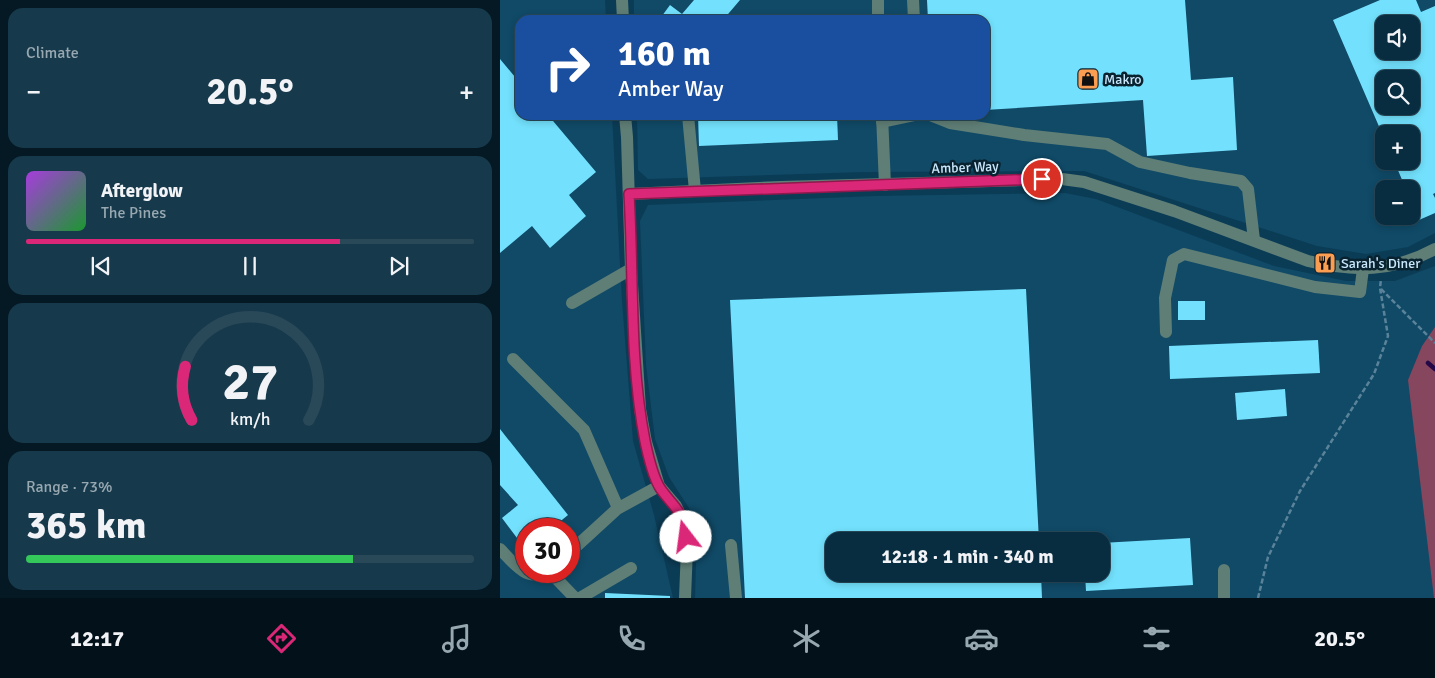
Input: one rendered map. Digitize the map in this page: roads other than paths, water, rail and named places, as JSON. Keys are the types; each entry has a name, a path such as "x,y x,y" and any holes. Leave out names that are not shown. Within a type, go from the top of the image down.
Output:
{"street":[{"path":"622,0 623,15"},
{"path":"878,0 878,15"},
{"path":"913,0 914,15"},
{"path":"625,120 631,268 640,409 646,442 659,486 676,506 685,525 688,548 684,598"},
{"path":"689,120 696,191"},
{"path":"882,120 884,185"},
{"path":"944,120 1006,132 1107,144 1140,162 1190,173 1241,181 1248,189 1254,240"},
{"name":"Amber Way","path":"629,194 1042,179 1062,180 1084,182 1321,264 1363,269 1394,266 1417,259 1435,249"},
{"path":"1166,332 1165,298 1173,260 1184,254 1315,287 1360,292 1363,269"},
{"path":"572,303 631,268"},
{"path":"512,358 584,430 618,508"},
{"path":"580,543 618,508 659,486"},
{"path":"731,546 736,598"},
{"path":"500,549 515,564"},
{"path":"580,598 632,568"},
{"path":"1224,570 1224,598"},
{"path":"561,583 575,598"}],"waterway":[{"path":"1428,363 1435,369"}],"place":[{"name":"Makro","path":"1088,79"},
{"name":"Sarah's Diner","path":"1325,263"}]}
